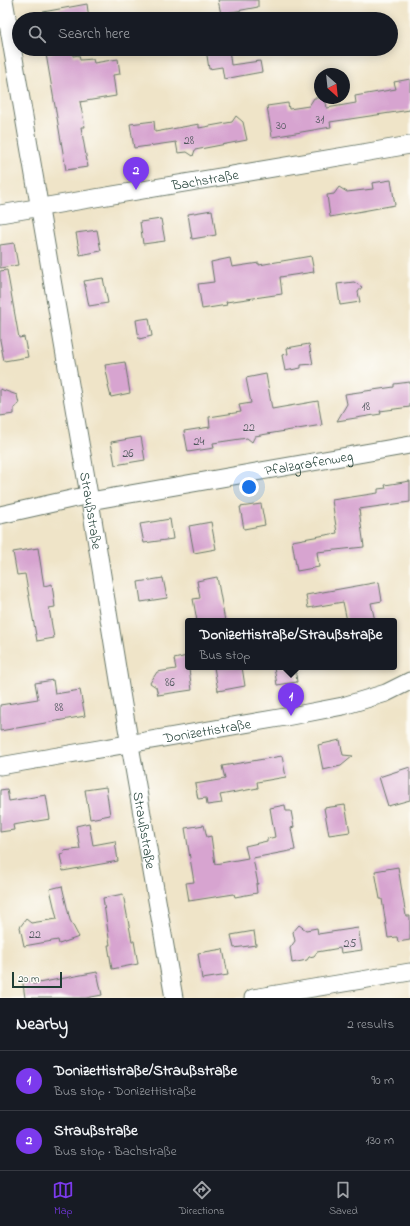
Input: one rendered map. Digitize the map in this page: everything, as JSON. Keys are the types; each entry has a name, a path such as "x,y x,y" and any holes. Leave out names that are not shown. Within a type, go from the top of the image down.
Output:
{"street":[{"name":"Straußstraße","path":"4,0 12,46"},
{"name":"Straußstraße","path":"14,56 174,998"},
{"name":"Bachstraße","path":"0,214 410,145"},
{"name":"Pfalzgrafenweg","path":"0,515 89,498 410,445"},
{"name":"Donizettistraße","path":"0,766 130,745 342,706 386,693 410,681"},
{"path":"253,998 410,972"}],"building":[{"path":"218,0 258,0 258,7 232,12 221,12"},
{"path":"87,4 88,12 43,12"},
{"path":"46,56 79,56 80,60 93,59 94,63 118,59 120,74 113,75 116,96 80,102 85,127 81,127 88,167 66,170"},
{"path":"207,56 230,56 231,65 260,61 262,72 224,79 222,67 209,69"},
{"path":"410,79 410,110 330,122 331,127 272,137 267,106 288,103 289,109 309,106 314,98 314,104 326,104 327,108 356,103 355,96 396,89 394,82"},
{"path":"236,116 243,122 247,140 195,150 193,156 187,152 178,153 176,142 134,148 130,124 154,121 155,132 199,124 199,128 232,122"},
{"path":"391,180 395,205 330,217 327,195 334,194 339,187 347,192 373,189 372,183"},
{"path":"212,210 216,235 192,239 188,214"},
{"path":"161,219 165,241 143,244 140,222"},
{"path":"97,230 101,251 80,255 76,233"},
{"path":"14,243 18,265 0,268 0,245"},
{"path":"311,256 314,272 280,277 282,294 226,302 227,305 202,309 198,284 214,282 211,262 230,258 232,267 259,263 259,265"},
{"path":"7,270 19,338 24,337 28,357 4,361 0,340 0,271"},
{"path":"103,278 108,303 89,306 84,281"},
{"path":"354,282 362,287 358,292 360,302 340,305 337,284"},
{"path":"149,318 152,336 139,339 136,320"},
{"path":"309,344 313,364 301,365 301,368 285,371 282,355 288,354 287,348"},
{"path":"125,362 130,393 111,397 105,365"},
{"path":"266,374 272,409 318,401 322,425 255,436 252,442 247,438 213,443 214,448 188,452 184,431 210,427 209,417 241,412 239,405 251,403 246,378"},
{"path":"410,382 410,407 380,411 381,414 337,421 347,404 345,394 394,387 394,384"},
{"path":"0,389 17,395 19,404 14,408 14,414 0,416"},
{"path":"141,437 145,460 115,465 111,442"},
{"path":"410,481 410,502 359,509 364,547 317,552 319,567 297,571 292,541 337,533 332,500 378,493 378,489 386,488 385,485"},
{"path":"261,504 265,525 244,529 240,507"},
{"path":"170,519 173,539 144,543 140,524"},
{"path":"211,522 216,549 194,553 189,526"},
{"path":"38,548 44,586 52,584 55,607 49,608 54,638 37,641 25,574 17,575 13,552"},
{"path":"217,577 224,618 196,618 193,599 200,598 197,581"},
{"path":"163,578 167,598 141,602 138,582"},
{"path":"379,582 382,601 371,603 374,618 346,618 343,602 308,608 306,595"},
{"path":"185,656 185,670 189,670 192,690 158,695 156,687 150,683 157,672 176,669 174,659"},
{"path":"214,670 242,670 245,686 218,691"},
{"path":"274,670 295,670 297,682 277,685"},
{"path":"53,680 55,694 80,690 85,716 0,731 0,705 38,699 35,683"},
{"path":"340,740 343,755 353,756 341,766 323,770 318,745"},
{"path":"282,756 286,777 257,782 258,788 220,795 222,803 207,805 206,798 198,799 195,784 225,779 222,766"},
{"path":"410,767 410,800 388,806 379,777"},
{"path":"106,787 110,815 90,819 85,790"},
{"path":"7,789 9,801 46,795 50,819 13,825 14,830 0,832 0,790"},
{"path":"285,805 286,811 291,811 294,827 291,828 295,850 253,858 258,884 256,884 257,893 235,897 234,894 189,901 186,883 194,882 185,828 204,825 207,837 211,836 215,864 248,858 245,846 267,841 267,839 275,837 270,808"},
{"path":"345,805 350,832 329,835 324,808"},
{"path":"89,823 93,845 115,841 118,861 63,871 60,855 64,854 63,851 80,849 76,826"},
{"path":"398,867 406,916 410,916 410,940 398,942 397,937 388,938 382,899 380,899 375,871"},
{"path":"62,886 70,920 79,937 59,944 58,940 24,946 20,927 26,919 31,923 57,919 50,889"},
{"path":"123,894 138,964 112,969 103,898"},
{"path":"299,925 306,930 317,928 318,934 358,928 362,950 341,953 340,948 317,952 314,956 309,957 307,960 292,963 290,948 295,941 293,932"},
{"path":"254,931 256,945 234,948 231,935"},
{"path":"223,949 228,975 202,979 198,953"},
{"path":"97,972 102,995 86,998 25,998 22,977 33,984"}],"place":[{"name":"Straußstraße","path":"136,190"},
{"name":"Donizettistraße/Straußstraße","path":"291,716"}]}
